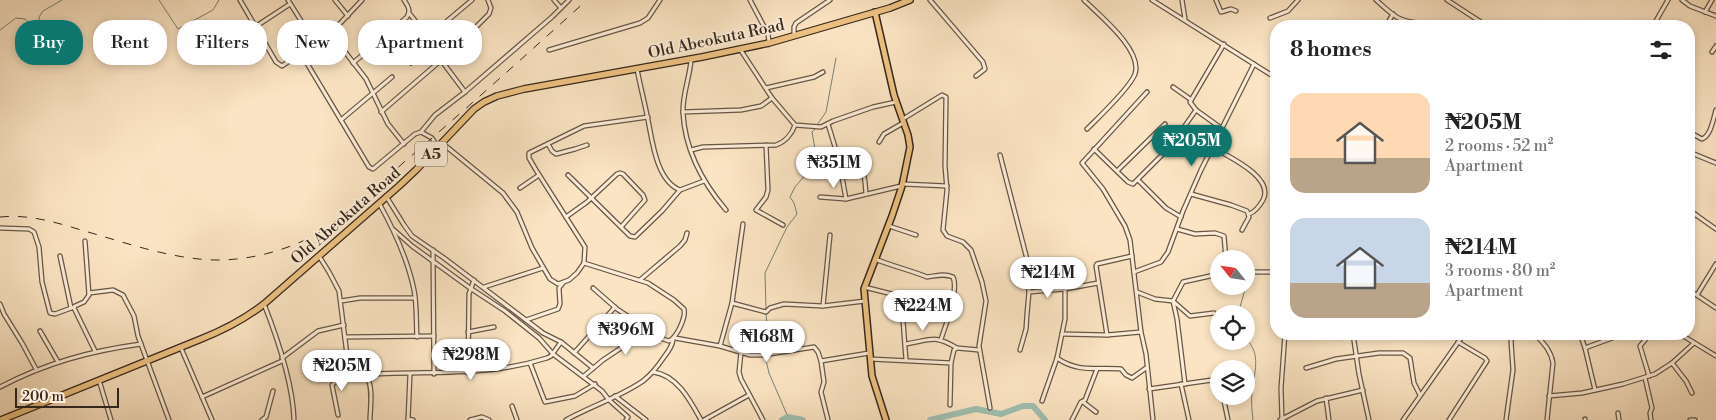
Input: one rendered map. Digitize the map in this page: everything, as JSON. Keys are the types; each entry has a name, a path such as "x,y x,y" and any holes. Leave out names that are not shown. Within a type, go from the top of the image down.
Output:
{"highway":[{"name":"Old Abeokuta Road","path":"0,420 233,325 264,304 416,170 474,109 497,96 524,89 692,59 769,43 877,12 910,0"}],"main road":[{"path":"877,12 897,101 910,147 902,185 864,287 872,376 886,420"}],"street":[{"path":"240,0 251,20"},
{"path":"335,0 348,16"},
{"path":"344,20 362,0"},
{"path":"405,0 409,7 409,13 415,20"},
{"path":"448,20 472,0"},
{"path":"482,21 492,8 488,0"},
{"path":"554,0 561,8"},
{"path":"307,65 369,167 373,168 415,134 421,132 434,115 465,92 552,18 569,0"},
{"path":"549,50 640,22 648,18 660,0"},
{"path":"750,0 768,34 769,43"},
{"path":"794,36 796,23 830,0"},
{"path":"930,0 983,62 985,69 976,76"},
{"path":"1084,0 1126,42 1136,67 1133,78 1087,129"},
{"path":"1152,0 1270,74"},
{"path":"1182,0 1185,20"},
{"path":"1216,0 1221,12 1231,9 1236,10"},
{"path":"1270,18 1288,11 1298,0"},
{"path":"1376,0 1402,20"},
{"path":"1447,0 1478,20"},
{"path":"1656,20 1668,0"},
{"path":"1682,0 1690,6 1716,16"},
{"path":"1705,12 1712,0"},
{"path":"265,20 289,2 300,20"},
{"path":"1700,10 1708,5"},
{"path":"353,63 409,13"},
{"path":"1390,20 1393,14"},
{"path":"1221,128 1196,110 1190,104 1190,99 1224,44"},
{"path":"267,46 277,61"},
{"path":"1712,52 1716,46"},
{"path":"740,49 772,98 795,125 820,127 873,107 897,101"},
{"path":"348,56 366,79 381,112 404,144"},
{"path":"692,59 683,112 691,150 704,181 726,210"},
{"path":"1134,272 1161,262 1172,244 1212,147 1254,64"},
{"path":"381,112 435,65"},
{"path":"445,65 465,92"},
{"path":"637,68 655,158 668,182 680,190"},
{"path":"766,88 814,77 823,72"},
{"path":"341,120 392,78"},
{"path":"1172,87 1190,99"},
{"path":"1147,92 1082,164 1090,171 1103,189 1125,226 1132,256 1153,420"},
{"path":"879,142 884,134 903,121 942,95 946,97 945,166 947,186 943,230 948,236 963,242 971,250 986,295 979,346 990,408"},
{"path":"683,112 740,110 761,106 772,98"},
{"path":"1094,149 1131,184 1138,180 1170,147 1196,110"},
{"path":"1695,135 1702,139 1706,138 1716,110"},
{"path":"526,320 558,309 560,304 559,288 577,273 584,263 585,247 539,175 529,158 529,153 584,126 648,117"},
{"path":"828,124 846,199"},
{"path":"1118,171 1165,124"},
{"path":"691,150 703,147 782,143 793,131 795,125"},
{"path":"421,132 432,138 503,193 518,212 526,235 543,268 552,281 558,284 563,283"},
{"path":"548,144 556,154 575,150 587,144"},
{"path":"766,145 768,194 756,210 783,225"},
{"path":"1212,147 1253,171 1262,184 1264,199 1256,210 1249,214 1242,230"},
{"path":"1695,154 1716,163"},
{"path":"1000,155 1028,263 1030,292 1027,323 1020,350"},
{"path":"840,168 859,166 864,177 866,194"},
{"path":"566,217 591,198 617,174 623,174 643,195 645,200 620,227"},
{"path":"520,188 539,175"},
{"path":"568,175 630,236 637,236 680,190 704,181"},
{"path":"1138,180 1166,208 1182,217"},
{"path":"820,197 846,199 902,185 947,186"},
{"path":"1191,194 1240,208 1249,214"},
{"path":"386,196 408,232 543,333 561,342 593,368"},
{"path":"379,203 394,230 412,284 415,298 417,337"},
{"path":"1695,214 1716,229"},
{"path":"720,346 732,303 744,224"},
{"path":"888,226 916,235"},
{"path":"0,228 29,229 34,232 39,247 42,282 50,313 55,314 73,308 86,300 89,293 85,241"},
{"path":"1177,229 1195,234 1224,236 1225,250"},
{"path":"394,230 412,246 470,288 505,310 539,338 553,354 602,390 615,407 628,417 626,420"},
{"path":"640,280 680,246 685,240 687,233"},
{"path":"823,306 830,235"},
{"path":"433,250 434,374"},
{"path":"60,256 73,308 95,351"},
{"path":"319,256 335,283 341,301 348,363 354,372 362,375 371,386 370,420"},
{"path":"1107,335 1096,272 1098,264 1132,256"},
{"path":"875,259 927,277 934,274 953,277 955,281 950,311 941,339"},
{"path":"566,420 609,400 653,372 668,351 685,314 684,309 660,289 640,280 584,263"},
{"path":"1716,264 1697,295 1716,308"},
{"path":"484,287 543,268"},
{"path":"1255,272 1270,272"},
{"path":"1189,420 1183,384 1177,319 1173,301 1183,282 1210,276"},
{"path":"468,373 470,288 474,280"},
{"path":"1030,292 1065,289 1098,283"},
{"path":"864,287 950,311"},
{"path":"593,288 615,307 663,340 669,341 674,338 763,355 814,347 818,352 821,362 824,382 821,392 828,420"},
{"path":"1042,401 1057,358 1062,334 1065,319 1065,289"},
{"path":"89,293 113,290 123,295 134,316 138,336 169,420"},
{"path":"1136,292 1155,299 1173,301 1190,316 1210,314"},
{"path":"904,297 902,307 906,360"},
{"path":"341,301 360,298 415,298"},
{"path":"732,303 766,312 770,308 784,304 823,306 864,301"},
{"path":"0,304 2,314 22,343 36,369"},
{"path":"264,304 294,403 294,420"},
{"path":"574,353 615,307"},
{"path":"584,376 624,346 641,325"},
{"path":"202,397 282,359 318,331 344,326"},
{"path":"468,332 494,327"},
{"path":"40,331 58,362"},
{"path":"1062,334 1107,335 1141,332"},
{"path":"539,338 543,333"},
{"path":"345,337 434,336"},
{"path":"906,344 930,338 941,339 957,348 980,350"},
{"path":"1284,340 1280,388 1281,419 1317,401 1363,390"},
{"path":"1354,340 1369,420"},
{"path":"1506,420 1513,370 1511,340"},
{"path":"1540,340 1552,355 1553,363 1547,420"},
{"path":"1582,340 1594,390"},
{"path":"1585,348 1607,340"},
{"path":"1645,340 1640,346 1649,376"},
{"path":"1690,340 1716,356"},
{"path":"362,375 489,371 547,358 553,354 561,342"},
{"path":"1403,420 1458,342 1487,361 1449,420"},
{"path":"1549,396 1582,393 1645,378 1658,373 1672,363 1694,342"},
{"path":"0,387 36,369 58,362 95,351 141,344"},
{"path":"180,348 212,420"},
{"path":"950,405 951,363 954,350 957,348"},
{"path":"741,352 739,372 763,420"},
{"path":"1306,368 1336,359 1403,352 1410,358 1414,383 1420,396"},
{"path":"821,362 869,356 951,363"},
{"path":"1057,358 1067,364 1081,368 1121,369 1132,378 1147,367"},
{"path":"530,363 545,402 575,396 595,384"},
{"path":"1672,363 1686,381 1692,394"},
{"path":"1072,420 1081,402 1084,402 1097,369"},
{"path":"338,415 332,385 354,372"},
{"path":"653,372 663,373 679,386 703,420 749,395"},
{"path":"410,374 408,419 413,420"},
{"path":"1645,378 1652,408 1650,413 1651,420"},
{"path":"99,380 111,420"},
{"path":"1149,389 1210,380"},
{"path":"262,420 266,417 273,391"},
{"path":"614,396 646,420"},
{"path":"1326,398 1329,420"},
{"path":"615,407 620,400"},
{"path":"1084,402 1096,412"},
{"path":"1225,405 1228,420"},
{"path":"512,406 516,420"},
{"path":"1618,413 1619,420"},
{"path":"470,420 482,417 489,420"},
{"path":"1690,420 1695,420"}],"waterway":[{"path":"0,30 16,18 25,19 35,29 40,28 39,17 43,11 62,0"},
{"path":"159,0 178,29 213,10 219,0"},
{"path":"817,125 826,112 836,58"},
{"path":"766,309 765,273 787,227 797,214 790,197 795,187 813,166 815,149 812,132 815,129"},
{"path":"1241,305 1243,295"},
{"path":"765,353 768,335 766,314"},
{"path":"1253,420 1252,395 1256,364 1254,350"},
{"path":"765,356 769,373 788,417"},
{"path":"930,420 976,409 1001,414 1023,406 1033,406 1045,420"},
{"path":"782,420 788,417 803,420"}],"railway":[{"path":"0,217 41,219 154,251 199,259 239,259 280,250 319,233 357,205 587,0"}]}
